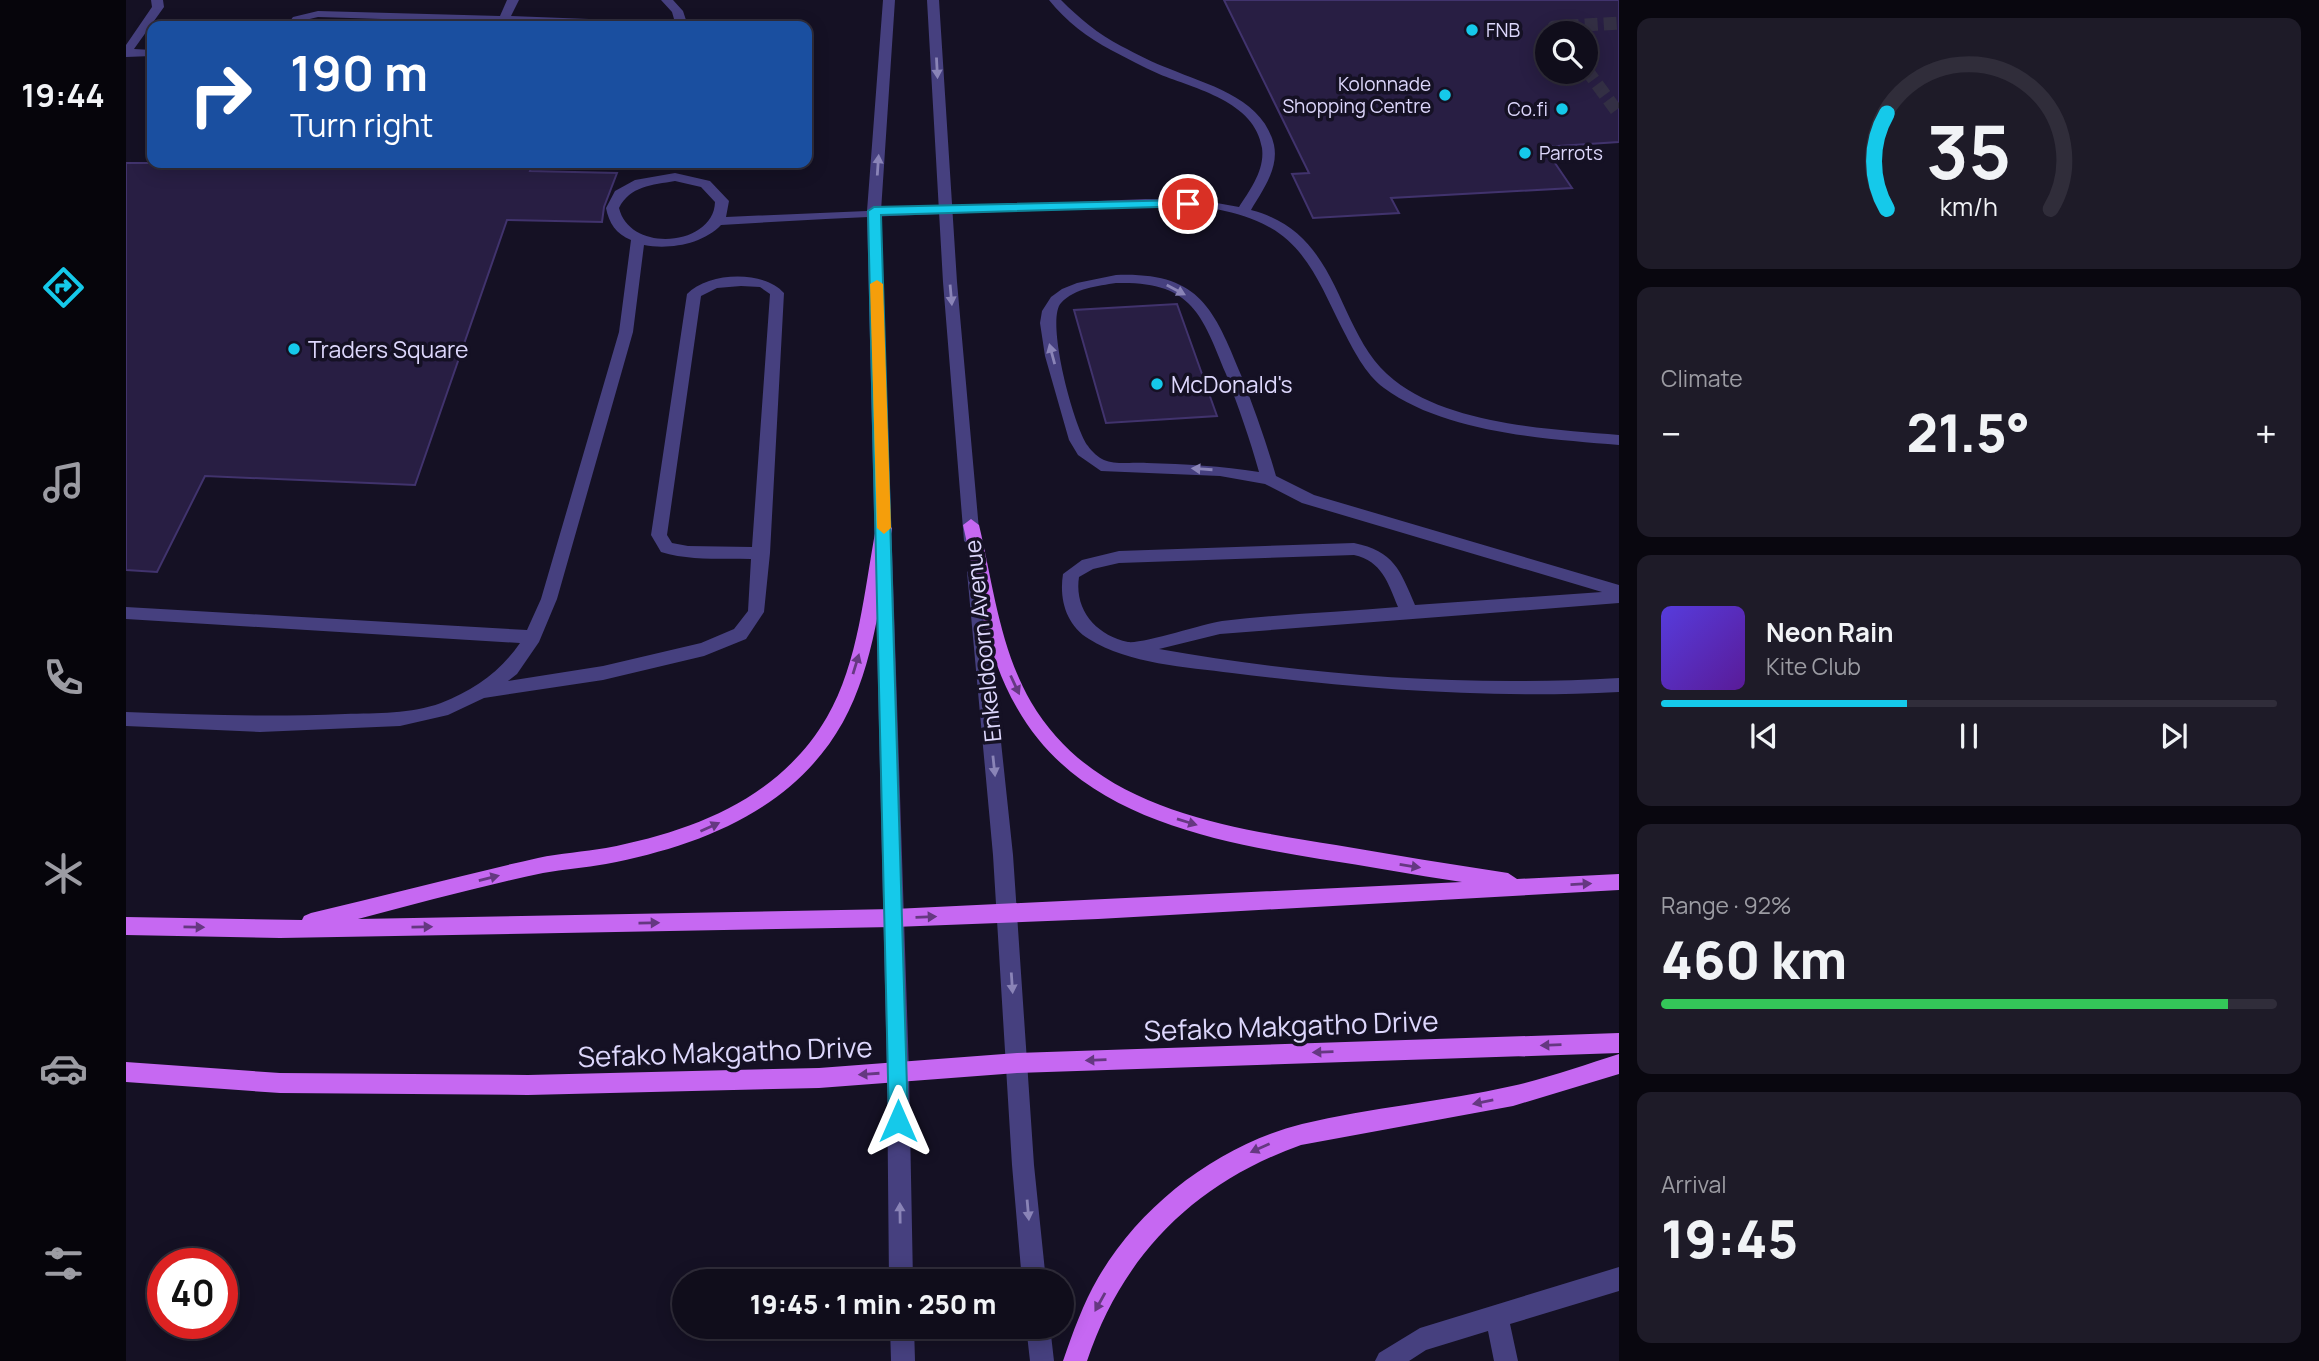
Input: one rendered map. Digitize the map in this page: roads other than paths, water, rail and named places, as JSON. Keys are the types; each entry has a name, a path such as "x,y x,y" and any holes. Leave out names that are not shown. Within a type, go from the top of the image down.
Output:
{"main road":[{"path":"971,525 996,633 1012,680 1036,725 1069,762 1086,775 1140,804 1211,829 1281,844 1543,886"},
{"path":"281,929 546,864 604,856 671,841 725,820 751,806 776,789 811,757 836,719 858,657 884,528"},
{"path":"126,926 281,929 1007,915 1619,882"},
{"name":"Sefako Makgatho Drive","path":"126,1072 280,1083 528,1086 819,1078 1017,1063 1619,1043"},
{"path":"1075,1361 1092,1317 1130,1251 1149,1227 1193,1189 1244,1155 1268,1144 1301,1135 1513,1096 1619,1064"}],"street":[{"path":"149,21 158,7 157,0"},
{"path":"504,20 513,0"},
{"path":"667,0 677,11 680,21"},
{"path":"890,0 874,211 898,1072 901,1269"},
{"name":"Enkeldoorn Avenue","path":"933,0 945,208 1007,915 1033,1269"},
{"path":"1055,0 1072,18 1100,39 1242,107 1260,127 1268,145 1268,161 1265,174 1244,210"},
{"path":"296,21 318,14 546,21"},
{"path":"127,53 147,23"},
{"path":"127,53 147,53"},
{"path":"658,178 661,168"},
{"path":"675,177 705,184 722,201 723,211 718,221 708,230 685,239 656,242 638,239 623,232 614,223 611,212 615,200 625,190 658,178 675,177"},
{"path":"718,221 945,208 1188,204 1244,210 1275,225 1298,241 1317,265 1370,363 1389,384 1418,400 1467,417 1576,437 1619,440"},
{"path":"126,719 260,725 400,719 442,710 481,692 511,669 533,637 549,599 626,331 638,239"},
{"path":"1269,479 1247,411 1218,337 1207,315 1194,300 1159,282 1135,278 1111,279 1081,286 1056,301 1049,311 1049,346 1077,440 1090,458 1101,466 1112,469 1188,468 1269,479 1308,499 1619,590"},
{"path":"481,692 603,673 705,649 740,634 756,612 762,553 778,293 763,283 714,284 694,294 659,535 667,548 688,552 762,553"},
{"path":"1369,551 1382,522"},
{"path":"1409,611 1388,565 1379,555 1369,551 1119,556 1088,564 1071,574 1067,591 1076,617 1094,634 1132,649 1181,659 1371,683 1474,689 1619,685"},
{"path":"1132,649 1220,628 1409,611 1619,597"},
{"path":"126,613 533,637"},
{"path":"1387,1361 1420,1340 1619,1279"},
{"path":"1497,1316 1506,1361"},
{"path":"902,1339 903,1361"},
{"path":"1039,1339 1042,1361"}],"tunnel":[{"path":"1598,24 1619,23"},
{"path":"1597,84 1619,114"}],"place":[{"name":"FNB","path":"1472,30"},
{"name":"Kolonnade Shopping Centre","path":"1445,95"},
{"name":"Co.fi","path":"1562,109"},
{"name":"Parrots","path":"1525,153"},
{"name":"Traders Square","path":"294,349"},
{"name":"McDonald's","path":"1157,384"}]}
